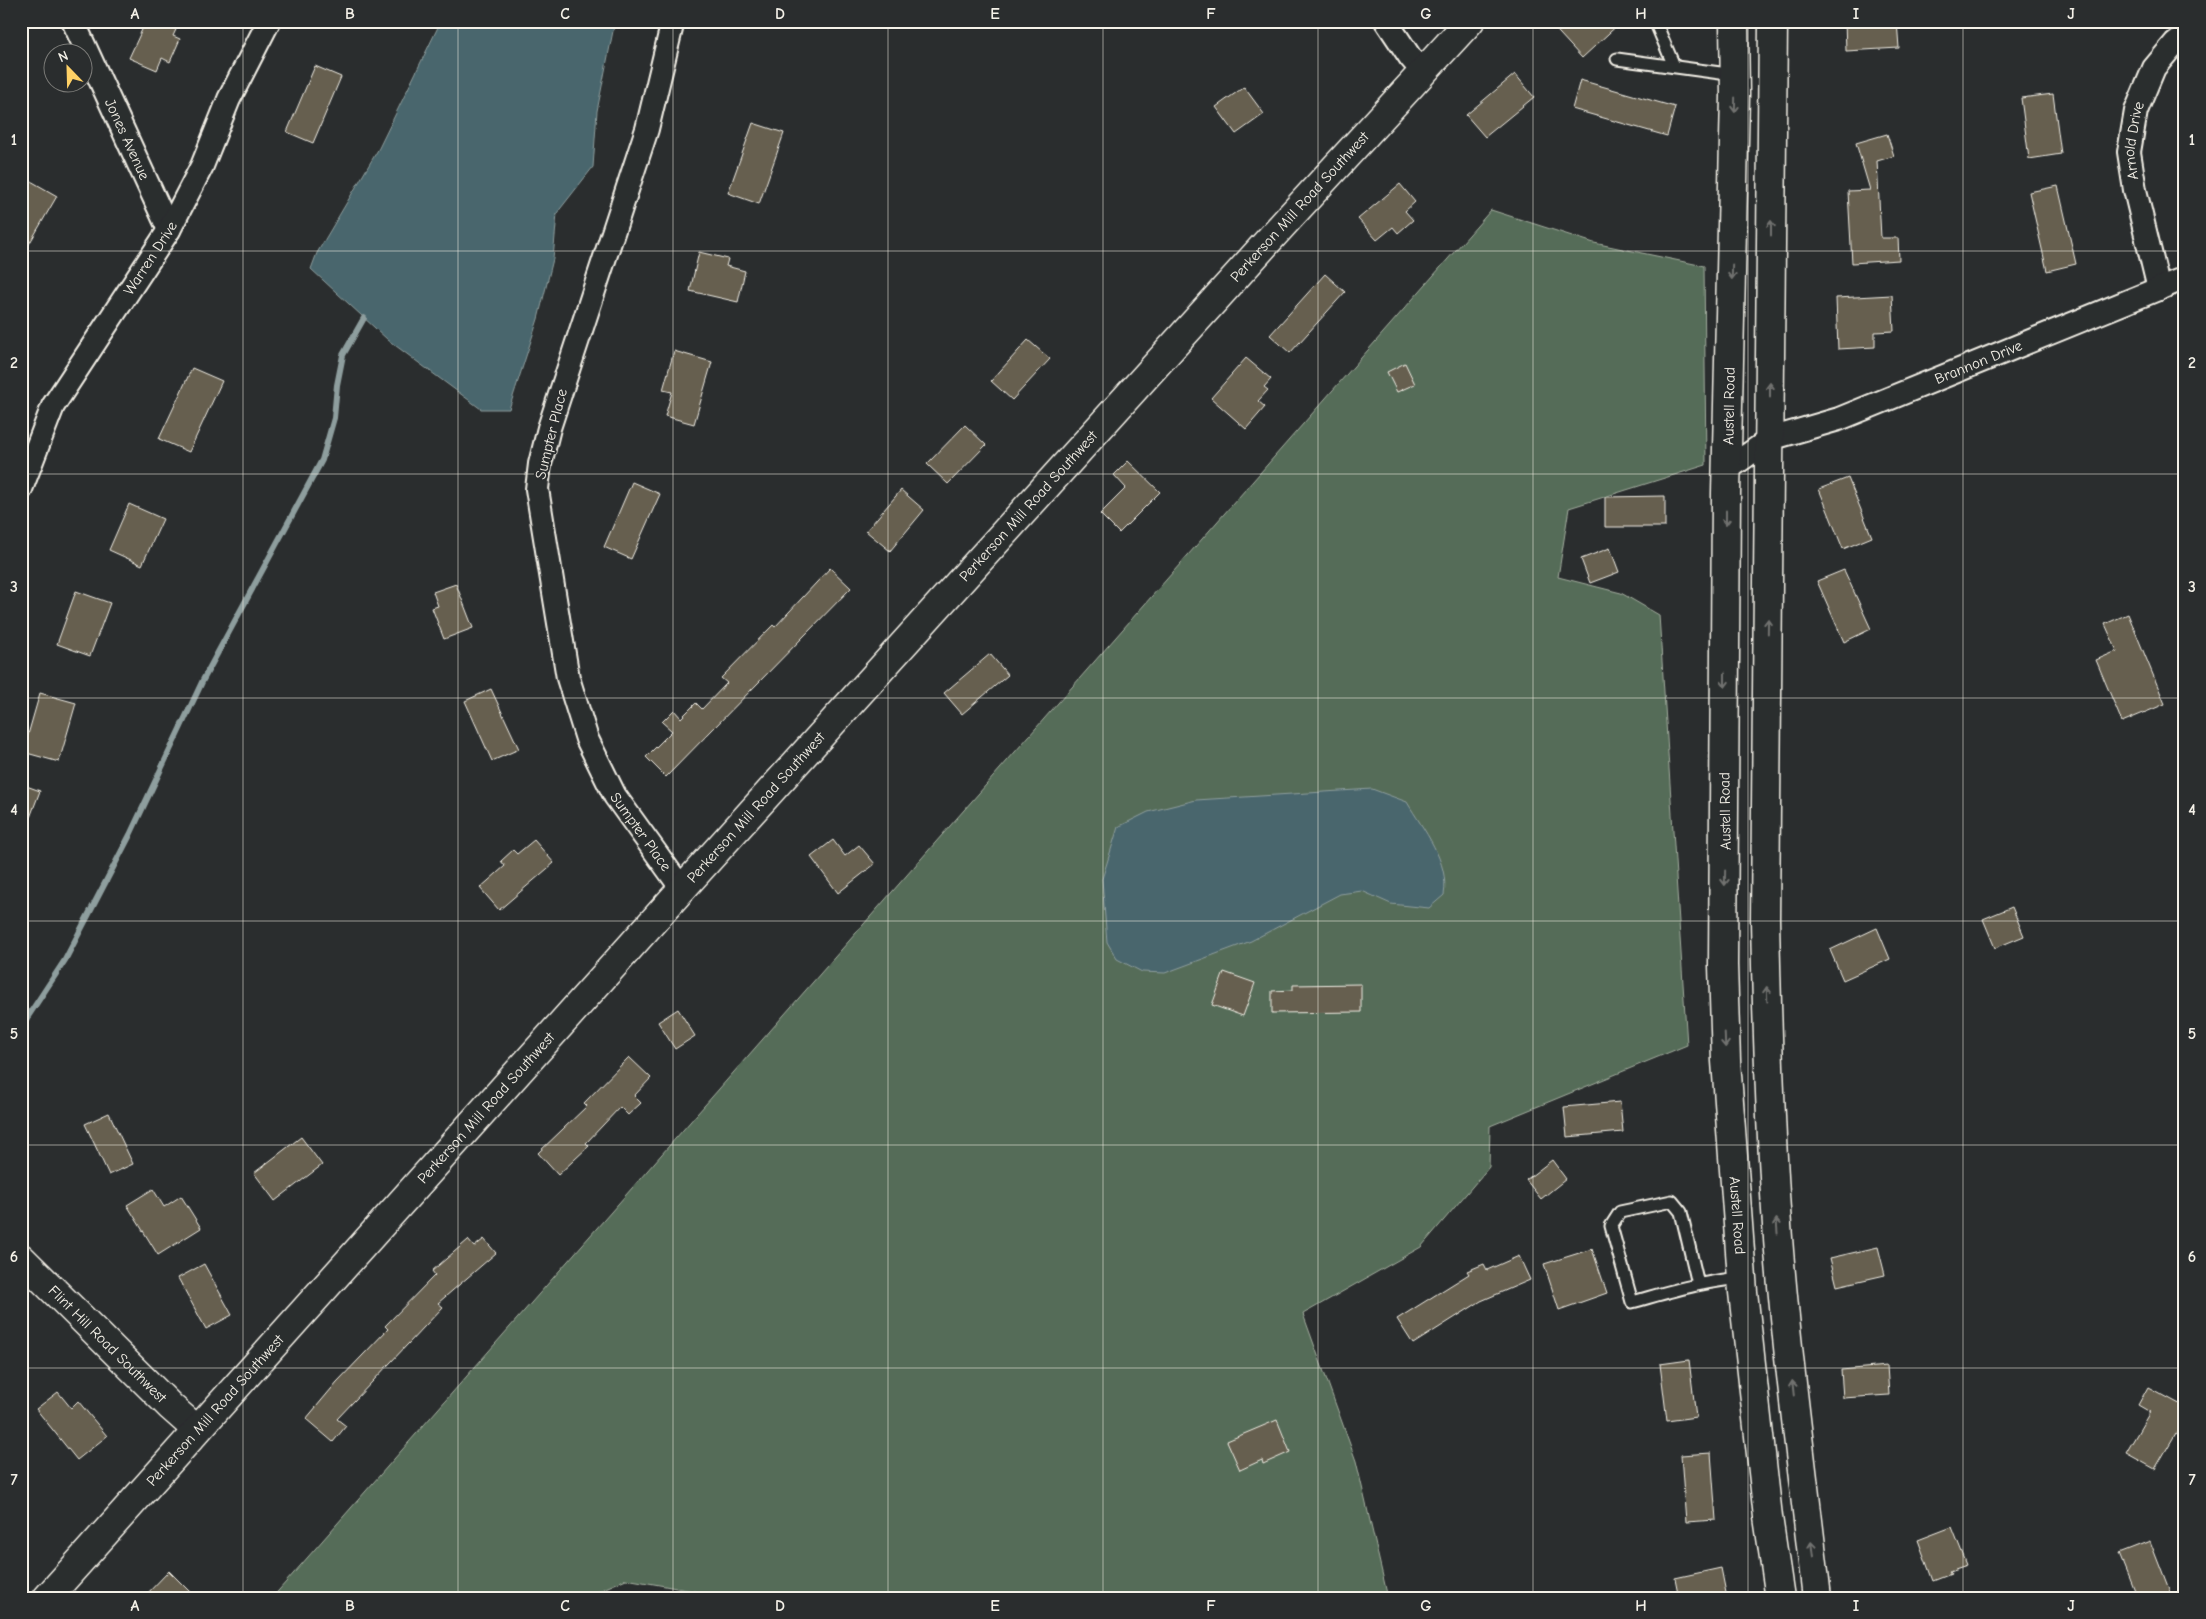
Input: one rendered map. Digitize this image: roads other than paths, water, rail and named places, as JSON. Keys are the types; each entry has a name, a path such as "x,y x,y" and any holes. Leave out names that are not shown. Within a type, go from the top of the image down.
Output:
{"main road":[{"name":"Perkerson Mill Road Southwest","path":"47,1598 682,889 1281,226 1470,21"},
{"name":"Austell Road","path":"1734,21 1735,75 1726,494 1723,965 1726,1061 1742,1278 1768,1517 1780,1598"},
{"path":"1773,21 1765,918 1768,1049 1777,1225 1817,1598"},
{"name":"Flint Hill Road Southwest","path":"21,1258 171,1407 197,1430"}],"street":[{"name":"Jones Avenue","path":"73,21 169,230"},
{"name":"Warren Drive","path":"21,489 53,406 169,230 202,166 229,99 269,21"},
{"name":"Sumpter Place","path":"673,21 647,129 549,428 540,464 537,489 568,678 587,739 615,796 682,889"},
{"path":"1386,21 1410,57 1423,72"},
{"name":"Arnold Drive","path":"2158,288 2129,152 2136,111 2154,68 2175,43 2185,35"},
{"name":"Brannon Drive","path":"1728,469 1770,439 1840,419 2185,278"}],"lane":[{"path":"1655,21 1674,66"},
{"path":"1617,59 1735,75"},
{"path":"1698,1284 1680,1212 1672,1201 1620,1212 1611,1226 1632,1302 1713,1280 1742,1278"}],"water":[{"path":"441,21 615,21 597,111 593,167 557,213 553,259 538,319 509,409 481,409 388,340 311,269 317,253 379,148"},
{"path":"1372,789 1407,802 1434,846 1443,870 1445,883 1444,895 1429,908 1391,904 1362,891 1340,894 1251,941 1165,973 1142,972 1117,959 1107,942 1102,879 1118,827 1148,812 1196,800"}],"waterway":[{"path":"21,1027 65,960 130,835 203,680 322,460 334,418 337,385 343,355 364,318"}]}
